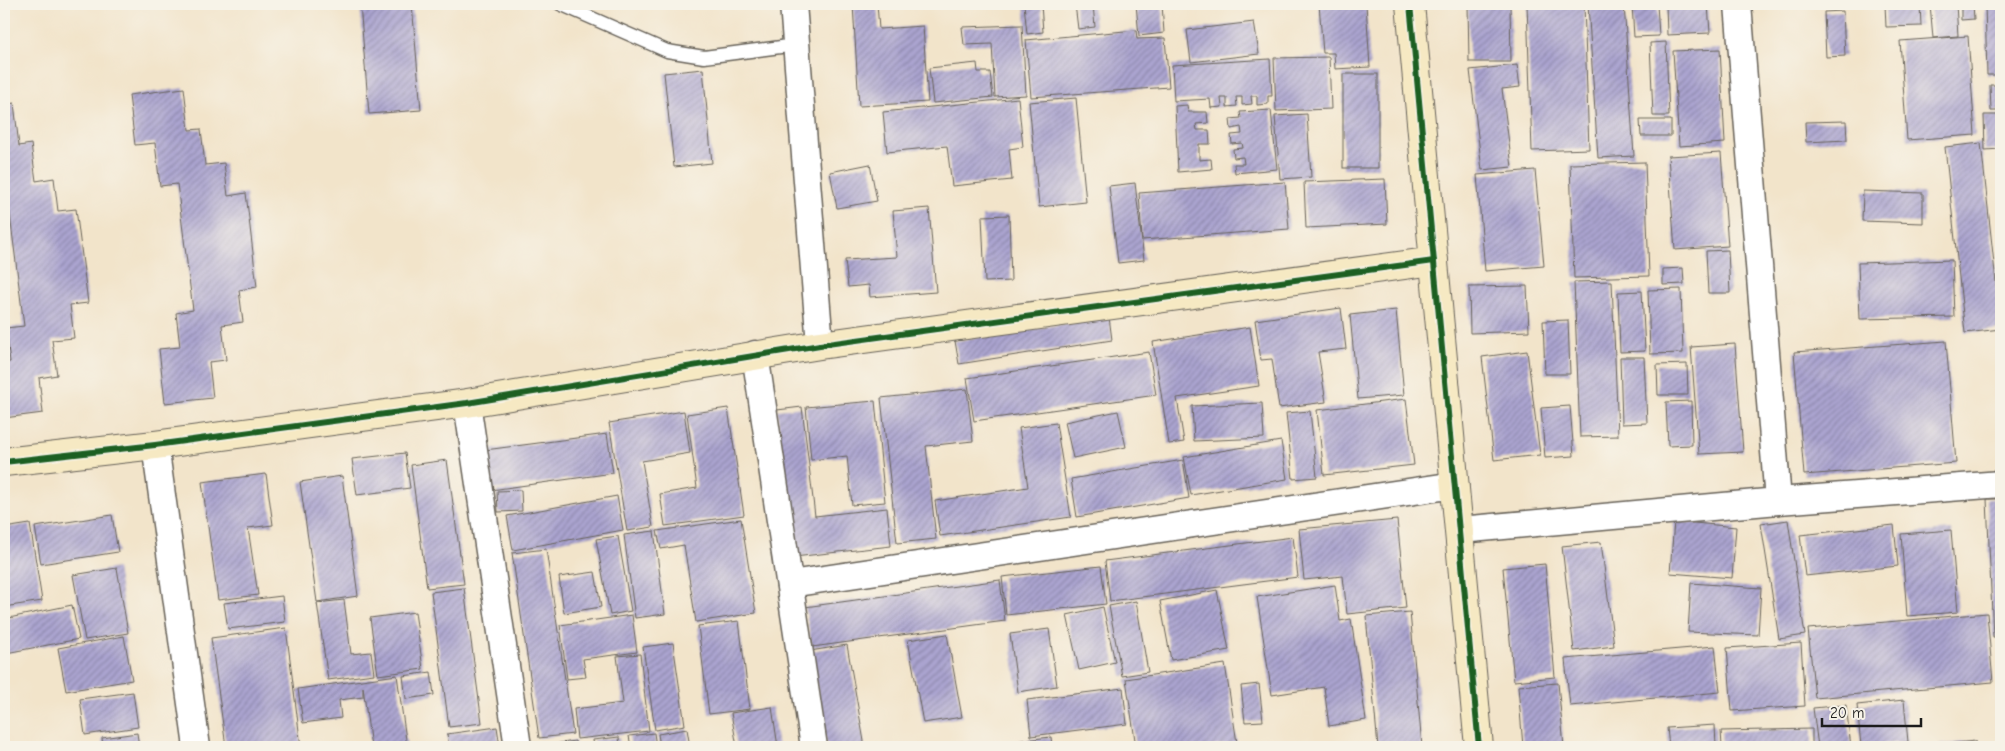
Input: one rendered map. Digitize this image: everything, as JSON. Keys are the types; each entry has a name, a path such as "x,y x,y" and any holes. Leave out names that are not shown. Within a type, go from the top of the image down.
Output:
{"street":[{"path":"793,4 820,345"},
{"path":"1410,4 1479,747"},
{"path":"1738,4 1778,501"},
{"path":"4,462 155,445 467,403 755,354 1434,261"},
{"path":"755,354 814,747"},
{"path":"467,403 518,747"},
{"path":"155,445 197,747"},
{"path":"1460,530 1778,501 2001,484"},
{"path":"790,584 1455,485"}],"lane":[{"path":"560,4 667,51 704,57 796,45"}],"building":[{"path":"360,4 412,4 421,110 369,114"},
{"path":"853,4 877,4 879,29 923,26 928,102 859,106"},
{"path":"1024,4 1041,4 1043,32 1027,34"},
{"path":"1075,4 1093,4 1095,27 1078,29"},
{"path":"1136,4 1162,4 1164,33 1139,36"},
{"path":"1319,4 1366,4 1370,67 1335,69 1334,53 1323,53"},
{"path":"1468,4 1510,4 1511,62 1469,62"},
{"path":"1527,4 1584,4 1589,149 1532,151"},
{"path":"1588,4 1624,4 1634,156 1598,158"},
{"path":"1632,4 1657,4 1659,36 1634,37"},
{"path":"1666,4 1708,4 1710,33 1667,35"},
{"path":"1885,4 1920,4 1921,26 1886,27"},
{"path":"1930,4 1956,4 1958,36 1933,38"},
{"path":"1961,4 1973,4 1974,19 1961,20"},
{"path":"1985,4 2001,4 2001,75 1987,75"},
{"path":"1843,11 1845,56 1826,57 1824,12"},
{"path":"1254,22 1259,54 1191,62 1187,30"},
{"path":"1022,25 1026,95 995,97 992,44 964,45 962,27"},
{"path":"1136,30 1137,39 1165,38 1169,87 1031,97 1026,40"},
{"path":"1968,36 1975,135 1907,140 1900,41"},
{"path":"1666,42 1669,116 1653,116 1650,43"},
{"path":"1720,49 1725,143 1679,146 1673,51"},
{"path":"1329,57 1331,109 1276,111 1274,58"},
{"path":"1270,59 1272,96 1268,96 1268,104 1257,105 1257,96 1251,96 1252,104 1242,105 1242,97 1236,97 1237,106 1227,107 1227,98 1221,98 1222,107 1211,108 1210,99 1174,101 1172,65"},
{"path":"977,63 978,72 990,72 993,97 933,103 929,68"},
{"path":"1517,65 1520,87 1502,89 1512,167 1482,170 1470,70"},
{"path":"703,69 712,163 674,167 664,73"},
{"path":"1343,74 1378,74 1378,168 1343,168"},
{"path":"1990,85 2001,85 2001,111 1991,111"},
{"path":"184,88 189,130 201,129 205,165 224,163 228,196 246,193 257,287 239,290 243,322 222,325 226,360 209,362 213,398 165,403 159,349 180,347 176,313 193,310 177,184 160,186 155,143 135,145 129,95"},
{"path":"1018,98 1023,147 1009,149 1012,180 952,186 947,146 887,152 883,112"},
{"path":"1076,98 1086,202 1039,207 1029,102"},
{"path":"14,103 19,146 31,144 36,181 54,178 58,211 76,209 88,303 70,305 74,338 52,340 57,375 39,378 43,413 4,418 4,363 10,362 6,328 24,326 8,199 4,200 4,105"},
{"path":"1187,105 1188,112 1207,112 1208,123 1196,124 1197,130 1209,130 1210,144 1199,144 1199,160 1211,159 1212,169 1178,172 1175,106"},
{"path":"1271,110 1277,169 1235,173 1234,164 1244,164 1243,157 1234,158 1233,149 1243,148 1242,143 1232,144 1231,135 1242,134 1241,127 1231,129 1230,119 1241,118 1240,112"},
{"path":"1307,114 1311,177 1280,179 1275,116"},
{"path":"1984,115 2001,115 2001,149 1985,150"},
{"path":"1640,120 1671,120 1671,136 1641,136"},
{"path":"1846,121 1847,140 1806,142 1805,122"},
{"path":"1981,143 2001,329 1965,333 1945,147"},
{"path":"1721,153 1728,246 1675,250 1668,156"},
{"path":"1645,162 1649,276 1574,278 1570,164"},
{"path":"870,164 877,201 837,208 830,172"},
{"path":"1535,170 1544,266 1485,271 1477,175"},
{"path":"1385,179 1387,224 1306,228 1304,182"},
{"path":"1285,182 1289,229 1142,240 1139,193"},
{"path":"1135,183 1144,260 1118,263 1109,186"},
{"path":"1863,191 1923,193 1923,223 1862,221"},
{"path":"929,208 936,292 870,297 869,285 848,287 845,260 897,257 893,211"},
{"path":"1009,215 1011,281 985,282 982,216"},
{"path":"1728,250 1730,293 1708,293 1706,251"},
{"path":"1952,260 1954,317 1860,319 1858,263"},
{"path":"1683,268 1684,284 1663,285 1663,269"},
{"path":"1612,281 1618,436 1580,437 1574,282"},
{"path":"1527,286 1529,331 1470,333 1469,287"},
{"path":"1681,289 1683,353 1650,354 1648,290"},
{"path":"1642,291 1645,351 1620,352 1618,292"},
{"path":"1341,308 1346,349 1318,352 1326,402 1279,408 1272,359 1261,360 1255,320"},
{"path":"1396,310 1404,395 1358,399 1350,315"},
{"path":"1109,317 1112,340 959,364 955,341"},
{"path":"1568,320 1570,374 1545,374 1543,321"},
{"path":"1250,327 1259,386 1177,398 1184,442 1169,444 1153,342"},
{"path":"1946,341 1956,463 1804,475 1794,352"},
{"path":"1735,344 1743,452 1699,454 1691,347"},
{"path":"1527,351 1540,455 1494,460 1482,357"},
{"path":"1149,352 1156,395 974,421 967,378"},
{"path":"1620,357 1644,357 1647,423 1622,424"},
{"path":"1687,364 1688,395 1658,395 1657,365"},
{"path":"967,389 973,441 926,446 936,539 897,543 881,398"},
{"path":"1406,399 1414,465 1324,475 1317,410"},
{"path":"875,401 885,502 852,505 847,456 811,460 806,407"},
{"path":"1691,401 1692,445 1668,446 1666,402"},
{"path":"1262,403 1264,438 1194,441 1192,406"},
{"path":"1570,406 1574,456 1545,458 1541,408"},
{"path":"802,407 815,516 887,508 891,546 794,557 777,410"},
{"path":"728,408 744,515 665,526 660,494 697,488 687,414"},
{"path":"684,411 690,453 642,461 653,527 627,531 609,423"},
{"path":"1118,411 1126,447 1073,458 1065,422"},
{"path":"1310,411 1317,477 1293,479 1286,413"},
{"path":"1056,423 1071,517 940,536 935,501 1028,487 1019,428"},
{"path":"607,434 613,473 491,490 485,450"},
{"path":"1281,441 1287,479 1191,495 1184,457"},
{"path":"405,453 410,488 357,495 352,459"},
{"path":"447,460 464,584 427,588 411,465"},
{"path":"1183,460 1189,498 1077,517 1071,479"},
{"path":"266,474 273,525 248,528 258,595 218,600 202,482"},
{"path":"342,476 358,596 317,602 300,482"},
{"path":"521,490 522,511 498,512 497,491"},
{"path":"617,496 623,530 513,550 507,516"},
{"path":"1987,499 2001,499 2001,637 1993,637"},
{"path":"112,515 118,552 41,564 35,527"},
{"path":"741,519 756,613 696,622 684,545 661,549 657,531"},
{"path":"1397,520 1406,608 1347,614 1343,576 1304,580 1299,529"},
{"path":"1788,520 1805,635 1779,639 1761,524"},
{"path":"1674,521 1736,527 1732,578 1670,573"},
{"path":"30,524 42,601 4,607 4,528"},
{"path":"1894,525 1898,566 1805,576 1800,535"},
{"path":"1951,530 1958,612 1907,616 1901,534"},
{"path":"654,531 665,614 635,618 624,535"},
{"path":"618,536 631,611 610,615 596,539"},
{"path":"1293,537 1298,577 1110,601 1105,561"},
{"path":"1601,542 1614,646 1574,651 1562,546"},
{"path":"546,549 573,734 539,738 512,553"},
{"path":"1545,564 1555,677 1514,681 1503,568"},
{"path":"1101,566 1106,604 1006,615 1002,577"},
{"path":"117,568 128,633 85,640 73,575"},
{"path":"595,572 601,607 564,613 559,577"},
{"path":"1000,580 1005,621 812,647 805,607"},
{"path":"1691,583 1761,588 1758,635 1688,632"},
{"path":"1335,585 1340,621 1351,619 1366,720 1329,726 1324,687 1272,695 1257,597"},
{"path":"464,588 482,723 449,727 431,592"},
{"path":"1217,590 1229,650 1171,660 1160,601"},
{"path":"282,596 285,622 228,629 224,603"},
{"path":"344,600 351,654 371,652 374,674 328,680 317,603"},
{"path":"1136,601 1148,672 1122,676 1109,606"},
{"path":"72,605 79,639 6,653 4,619"},
{"path":"1103,607 1115,662 1079,670 1067,615"},
{"path":"415,612 423,669 378,675 370,618"},
{"path":"1410,612 1422,747 1378,747 1366,616"},
{"path":"1987,613 1993,682 1815,698 1808,629"},
{"path":"632,615 637,652 583,659 586,677 567,679 560,625"},
{"path":"739,621 750,709 709,714 698,626"},
{"path":"286,628 301,747 226,747 211,638"},
{"path":"1049,629 1057,686 1018,692 1010,634"},
{"path":"947,634 962,717 923,723 908,640"},
{"path":"124,636 132,680 66,691 58,648"},
{"path":"673,643 685,725 655,730 643,647"},
{"path":"1801,643 1805,706 1732,711 1727,648"},
{"path":"847,645 865,747 827,747 810,651"},
{"path":"1715,646 1720,692 1570,706 1565,659"},
{"path":"640,654 649,731 577,739 574,709 623,703 617,656"},
{"path":"1225,664 1237,743 1209,747 1136,747 1126,679"},
{"path":"431,672 434,695 406,699 403,676"},
{"path":"397,675 407,747 371,747 363,687 363,697 339,700 341,718 303,723 298,689"},
{"path":"1558,683 1564,747 1523,747 1518,686"},
{"path":"1259,684 1263,721 1245,722 1241,686"},
{"path":"1123,688 1127,724 1031,736 1027,700"},
{"path":"133,692 138,727 85,735 80,699"},
{"path":"1904,700 1908,742 1861,746 1857,705"},
{"path":"1846,705 1851,747 1818,747 1813,708"},
{"path":"772,707 778,747 737,747 731,713"},
{"path":"1715,725 1716,747 1669,747 1667,728"},
{"path":"497,727 500,747 449,747 447,734"},
{"path":"687,729 690,747 660,747 658,734"},
{"path":"1812,729 1812,747 1722,747 1721,731"},
{"path":"137,733 139,747 103,747 102,738"},
{"path":"654,733 656,747 631,747 629,736"},
{"path":"619,737 620,747 594,747 593,740"},
{"path":"1051,737 1052,747 989,747 988,744"},
{"path":"575,741 576,747 540,747 540,746"},
{"path":"1975,741 1976,747 1927,746"}],"cycle path":[{"path":"1410,4 1479,747"},
{"path":"4,462 155,445 467,403 820,345 1434,261"}]}
